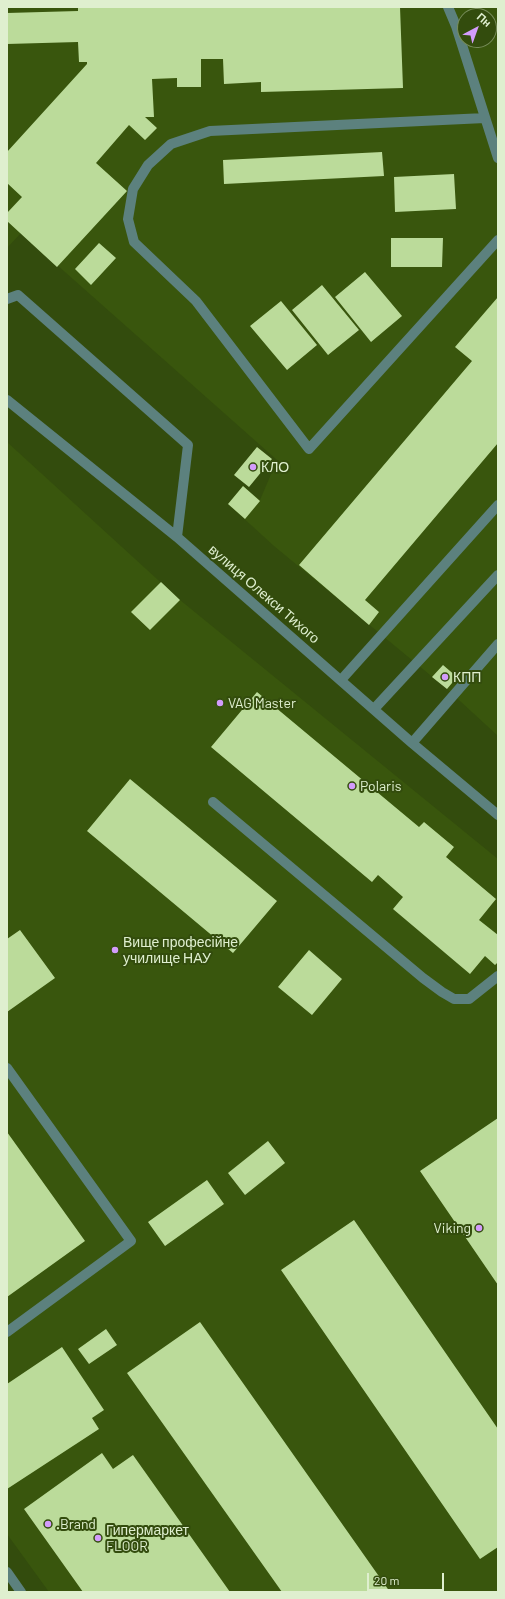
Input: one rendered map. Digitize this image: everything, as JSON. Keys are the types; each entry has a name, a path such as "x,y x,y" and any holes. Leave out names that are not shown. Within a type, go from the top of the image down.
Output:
{"street":[{"path":"448,7 456,26 498,158"},
{"path":"485,118 210,131 171,144 148,165 133,189 128,220 134,242 196,301 309,449 498,240"},
{"path":"7,299 18,296 188,445 177,537"},
{"name":"вулиця Олекси Тихого","path":"7,400 177,537 374,708 412,743 498,815"},
{"path":"341,680 498,505"},
{"path":"374,708 498,575"},
{"path":"412,743 498,644"},
{"path":"213,802 442,992 454,999 469,999 498,976"},
{"path":"7,1068 130,1241 7,1332"},
{"path":"7,1572 21,1592"}],"shaded area":[{"path":"7,7 498,7 498,736 447,689 274,546 228,504 243,486 260,500 277,460 21,233 7,248"},
{"path":"7,442 180,600 498,859 498,1592 49,1592 7,1534"}],"building":[{"path":"78,7 400,7 403,88 261,92 261,82 224,84 223,59 201,59 201,87 177,87 177,78 152,79 154,117 145,117 157,128 145,140 129,125 96,163 127,191 57,267 7,221 7,213 22,197 7,183 7,152 87,64 87,62 79,62 78,42 7,44 7,13 78,11"},
{"path":"382,152 384,176 224,184 223,160"},
{"path":"454,174 456,209 395,212 394,177"},
{"path":"391,238 443,238 442,267 391,267"},
{"path":"99,243 116,258 91,285 75,269"},
{"path":"365,272 402,316 371,342 335,297"},
{"path":"322,285 359,330 328,355 292,310"},
{"path":"498,297 498,443 365,600 379,612 369,625 299,565 472,361 455,347"},
{"path":"281,301 317,345 287,370 250,326"},
{"name":"КЛО","path":"257,447 272,459 249,487 234,475"},
{"path":"243,486 260,501 245,519 228,504"},
{"path":"161,582 180,600 150,630 131,612"},
{"name":"КПП","path":"443,665 457,677 447,689 432,677"},
{"path":"257,692 419,827 424,822 454,847 446,857 496,899 479,920 498,935 498,962 495,965 485,956 470,974 393,909 403,897 378,875 372,882 211,747"},
{"path":"130,779 277,901 233,953 87,831"},
{"path":"20,930 55,978 7,1012 7,939"},
{"path":"309,950 342,979 312,1015 278,987"},
{"name":"Viking","path":"498,1118 498,1285 420,1171"},
{"path":"7,1132 85,1241 7,1297"},
{"path":"268,1141 285,1163 245,1195 228,1173"},
{"path":"207,1180 224,1204 165,1246 148,1222"},
{"path":"354,1220 498,1429 498,1547 480,1559 281,1270"},
{"path":"200,1322 390,1592 282,1592 127,1373"},
{"path":"106,1329 117,1345 89,1364 78,1349"},
{"path":"62,1347 104,1410 92,1418 99,1429 7,1489 7,1384"},
{"path":"102,1453 113,1469 133,1455 230,1592 83,1592 24,1509"}],"place":[{"name":"КЛО","path":"253,467"},
{"name":"КПП","path":"445,677"},
{"name":"VAG Master","path":"220,703"},
{"name":"Polaris","path":"352,786"},
{"name":"Вище професійне училище НАУ","path":"115,950"},
{"name":"Viking","path":"479,1228"},
{"name":".Brand","path":"48,1524"},
{"name":"Гипермаркет FLOOR","path":"98,1538"}]}
